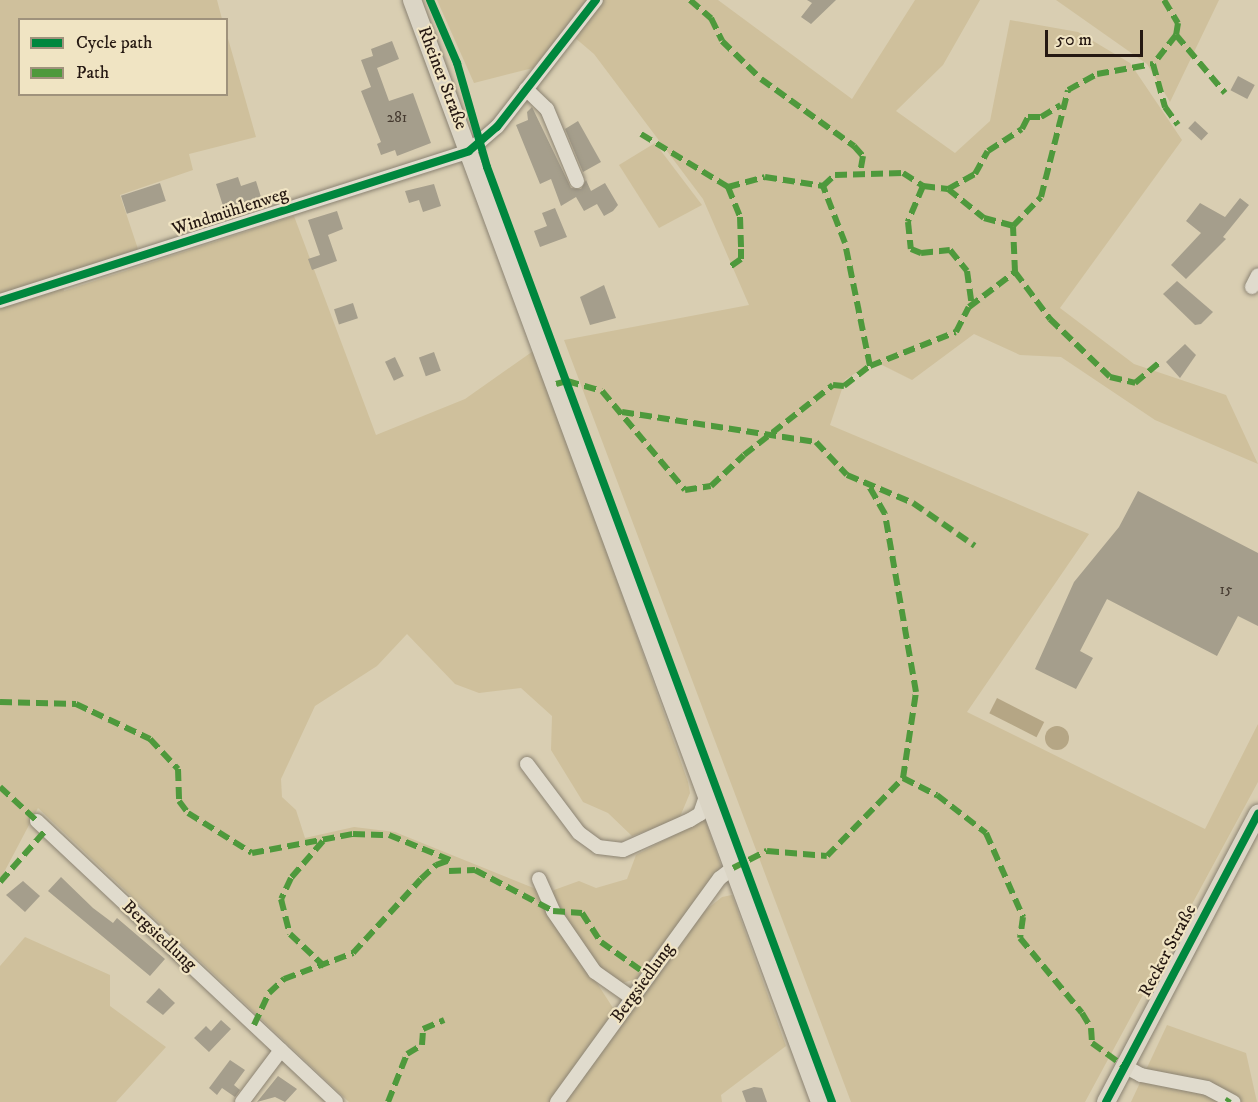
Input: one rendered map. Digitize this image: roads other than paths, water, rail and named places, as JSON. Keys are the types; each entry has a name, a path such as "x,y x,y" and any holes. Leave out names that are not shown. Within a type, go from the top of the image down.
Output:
{"main road":[{"name":"Rheiner Straße","path":"412,0 470,151 819,1102"},
{"name":"Recker Straße","path":"1106,1102 1258,814"}],"street":[{"path":"470,151 526,89 596,0"},
{"path":"526,89 547,109 577,181"},
{"name":"Windmühlenweg","path":"0,301 470,151"},
{"path":"527,764 579,832 598,847 622,850 660,834 700,814 707,794"},
{"name":"Bergsiedlung","path":"37,821 336,1102"},
{"name":"Bergsiedlung","path":"557,1102 720,878 733,868"},
{"path":"539,879 553,911 595,972 632,998"},
{"path":"242,1102 281,1050"},
{"path":"1124,1066 1141,1076 1207,1088 1233,1102"}]}
